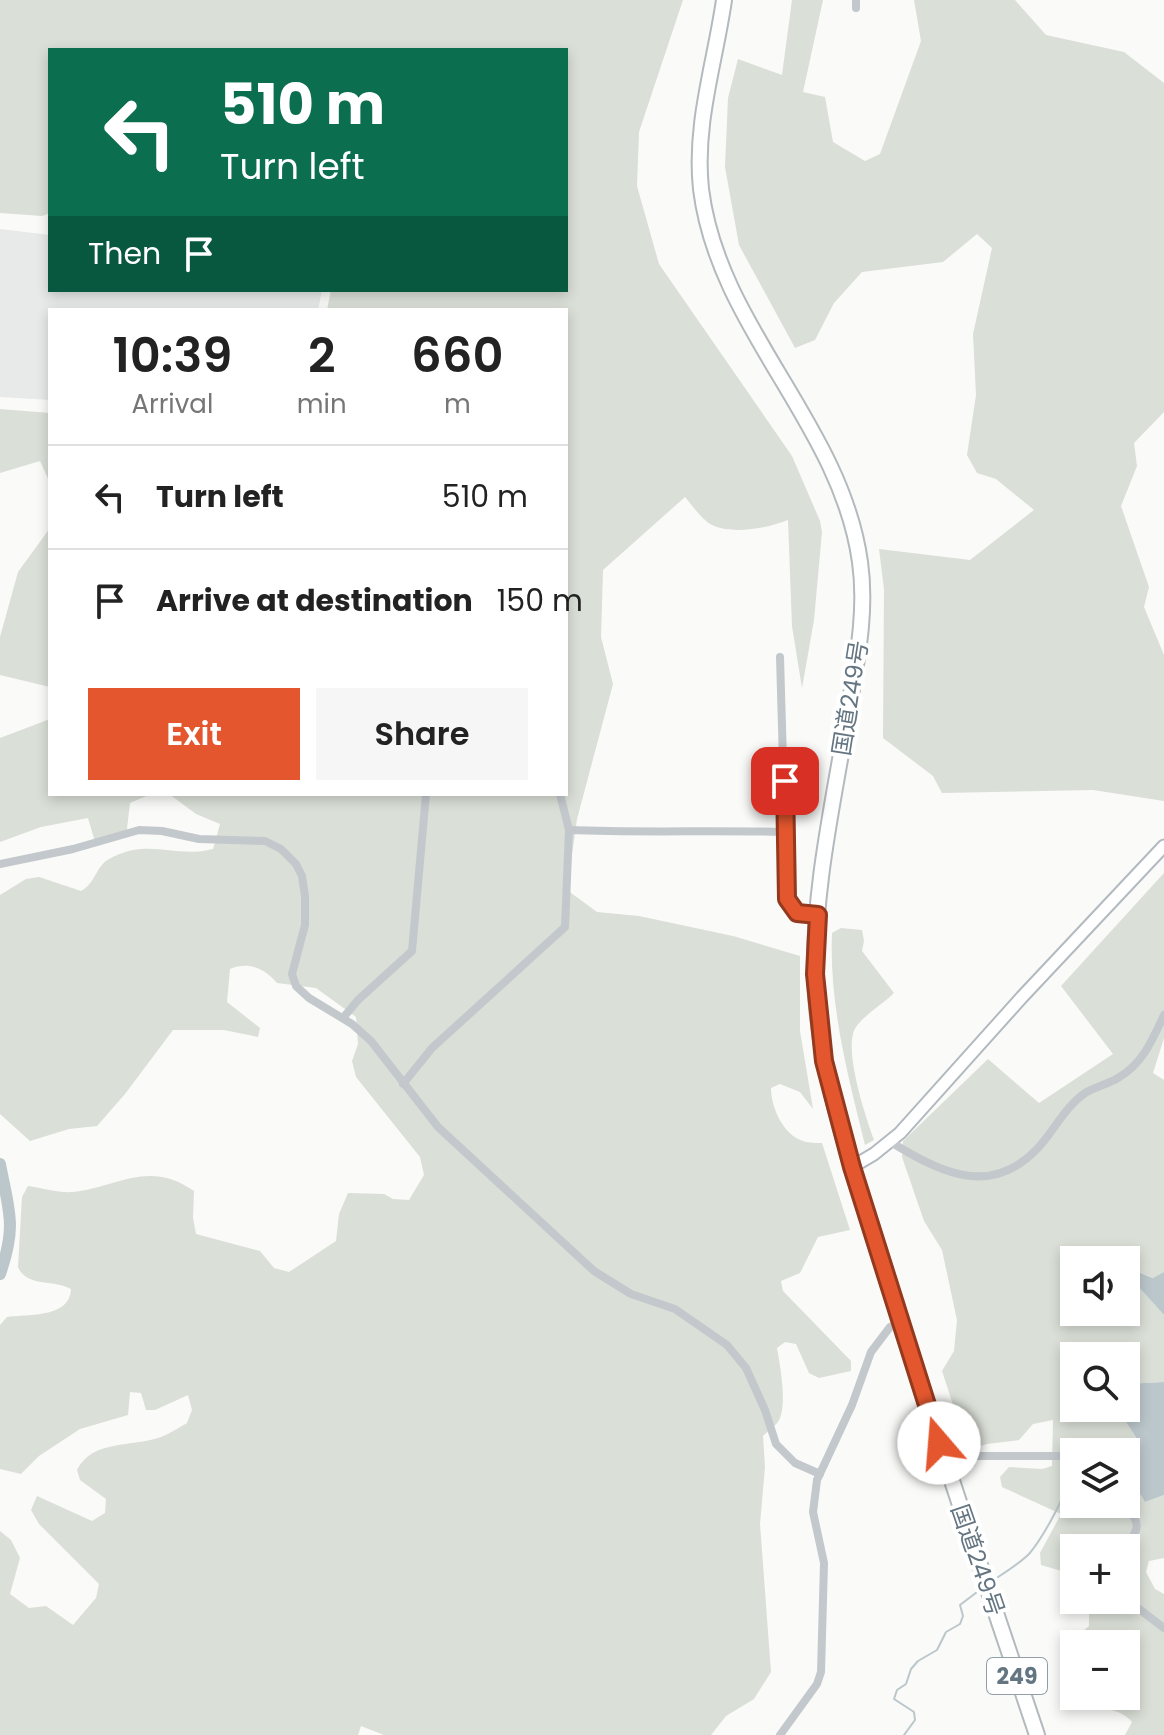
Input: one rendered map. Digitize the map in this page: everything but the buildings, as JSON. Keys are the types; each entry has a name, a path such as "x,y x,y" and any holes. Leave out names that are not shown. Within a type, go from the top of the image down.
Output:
{"highway":[{"name":"国道249号","path":"724,0 705,97 700,141 701,191 711,238 735,298 824,452 847,505 860,562 861,634 822,872 818,915 815,974 824,1061 852,1167 900,1322 1037,1735"}],"street":[{"path":"780,657 787,899 797,913 818,915"},
{"path":"343,1018 358,1000 412,951 426,796"},
{"path":"403,1084 432,1048 565,927 569,830 560,796"},
{"path":"0,864 73,849 139,830 162,831 199,839 265,841 276,845 296,864 302,876 305,896 305,925 292,974 296,986 371,1041 438,1127 594,1271 631,1294 675,1309 727,1345 746,1368 776,1444 795,1463 820,1474"},
{"path":"569,830 650,834 690,830 784,832"},
{"path":"852,1167 874,1154 940,1091 1022,997 1164,846"},
{"path":"889,1141 927,1164 963,1176 988,1178 999,1174 1035,1151 1064,1112 1086,1093 1134,1067 1146,1053 1164,1015"},
{"path":"780,1735 817,1684 821,1672 824,1563 813,1512 820,1474 852,1405 871,1352 890,1327 900,1322"},
{"path":"947,1467 976,1456 1060,1456"},
{"path":"1140,1610 1164,1628"}],"shaded area":[{"path":"0,0 683,0 639,132 637,186 659,264 792,456 820,521 822,532 814,620 802,688 792,626 788,520 750,529 720,528 705,520 685,497 603,570 601,637 613,684 577,819 567,890 597,912 639,916 733,936 800,956 800,1031 813,1109 800,1092 780,1084 771,1088 772,1095 776,1112 790,1133 805,1142 822,1143 850,1230 818,1237 800,1273 781,1281 783,1291 851,1361 851,1371 819,1378 809,1373 796,1344 785,1342 777,1348 782,1406 778,1422 763,1436 765,1467 760,1524 771,1672 754,1699 726,1716 711,1735 384,1735 361,1726 358,1735 0,1735 0,1531 11,1540 20,1558 10,1594 29,1608 46,1606 73,1625 96,1598 99,1584 39,1524 31,1510 37,1496 92,1521 105,1513 106,1499 80,1480 77,1470 84,1460 102,1449 165,1435 187,1423 192,1410 188,1395 155,1410 146,1410 141,1393 130,1392 128,1415 80,1429 39,1456 21,1474 0,1469 0,1325 7,1317 56,1310 69,1298 71,1289 34,1281 22,1274 18,1267 22,1197 28,1186 72,1192 133,1178 162,1177 194,1191 196,1234 260,1251 274,1268 289,1272 336,1241 339,1214 348,1193 384,1194 393,1199 409,1200 424,1175 420,1157 356,1077 352,1061 358,1044 356,1017 316,988 277,983 262,970 250,966 230,969 227,1002 260,1028 258,1037 224,1030 173,1030 97,1126 69,1129 30,1141 0,1114 0,895 26,879 39,877 81,891 105,862 123,853 149,849 186,852 213,849 220,824 196,814 172,796 568,796 568,308 327,308 331,292 568,292 568,48 48,48 48,214 0,213"},
{"path":"792,0 823,0 803,92 825,97 833,142 865,161 880,154 921,41 914,0 1015,0 1046,35 1124,52 1164,83 1164,412 1134,443 1137,466 1121,506 1149,587 1144,607 1164,655 1164,801 1093,790 942,793 933,776 883,738 884,589 879,549 970,560 1034,510 996,479 977,473 967,455 976,395 973,334 992,248 977,234 943,262 862,272 834,303 815,340 795,348 739,245 725,167 728,98 738,59 782,75"},
{"path":"0,229 48,235 48,292 322,292 318,308 48,308 48,400 0,397"},
{"path":"0,409 48,413 48,479 40,461 0,473"},
{"path":"48,531 48,687 0,675 0,637 18,572"},
{"path":"48,720 48,796 146,796 130,803 126,837 96,845 88,818 41,827 0,842 0,738"},
{"path":"1164,873 1164,1038 1153,1073 1164,1080 1164,1272 1154,1278 1140,1272 1140,1246 1060,1246 1060,1326 1140,1326 1140,1288 1164,1315 1164,1382 1140,1383 1140,1342 1060,1342 1060,1422 1126,1422 1136,1438 1060,1438 1060,1514 1002,1487 1000,1477 1009,1467 1042,1469 1052,1466 1053,1420 1033,1424 1019,1440 968,1450 942,1371 954,1351 957,1320 942,1250 924,1221 902,1157 903,1141 988,1059 1039,1103 1113,1054 1061,986"},
{"path":"841,928 862,930 862,951 894,993 859,1023 852,1037 853,1066 874,1140 865,1145 841,1040 834,987 832,933"},
{"path":"1164,1272 1164,1315 1140,1288 1140,1273 1153,1278"},
{"path":"1164,1382 1164,1495 1145,1502 1140,1494 1140,1438 1136,1438 1126,1422 1140,1422 1140,1383"},
{"path":"1140,1494 1145,1502 1164,1495 1164,1558 1149,1561 1146,1572 1155,1589 1164,1594 1164,1735 1125,1735 1132,1722 1111,1710 1140,1710 1140,1630 1084,1630 1089,1626 1089,1614 1140,1614 1140,1534 1060,1534 1060,1571 1041,1565 1040,1553 1060,1516 1140,1518"}],"waterway":[{"path":"0,1164 10,1219 0,1274"},
{"path":"992,1581 1029,1554 1060,1503"},
{"path":"904,1735 915,1720 914,1712 894,1699 897,1690 906,1684 911,1669 918,1661 937,1650 946,1632 960,1624 963,1616 960,1605 981,1589"}],"route":[{"path":"785,781 787,899 797,913 818,915 815,974 824,1061 852,1167 939,1443"}]}
